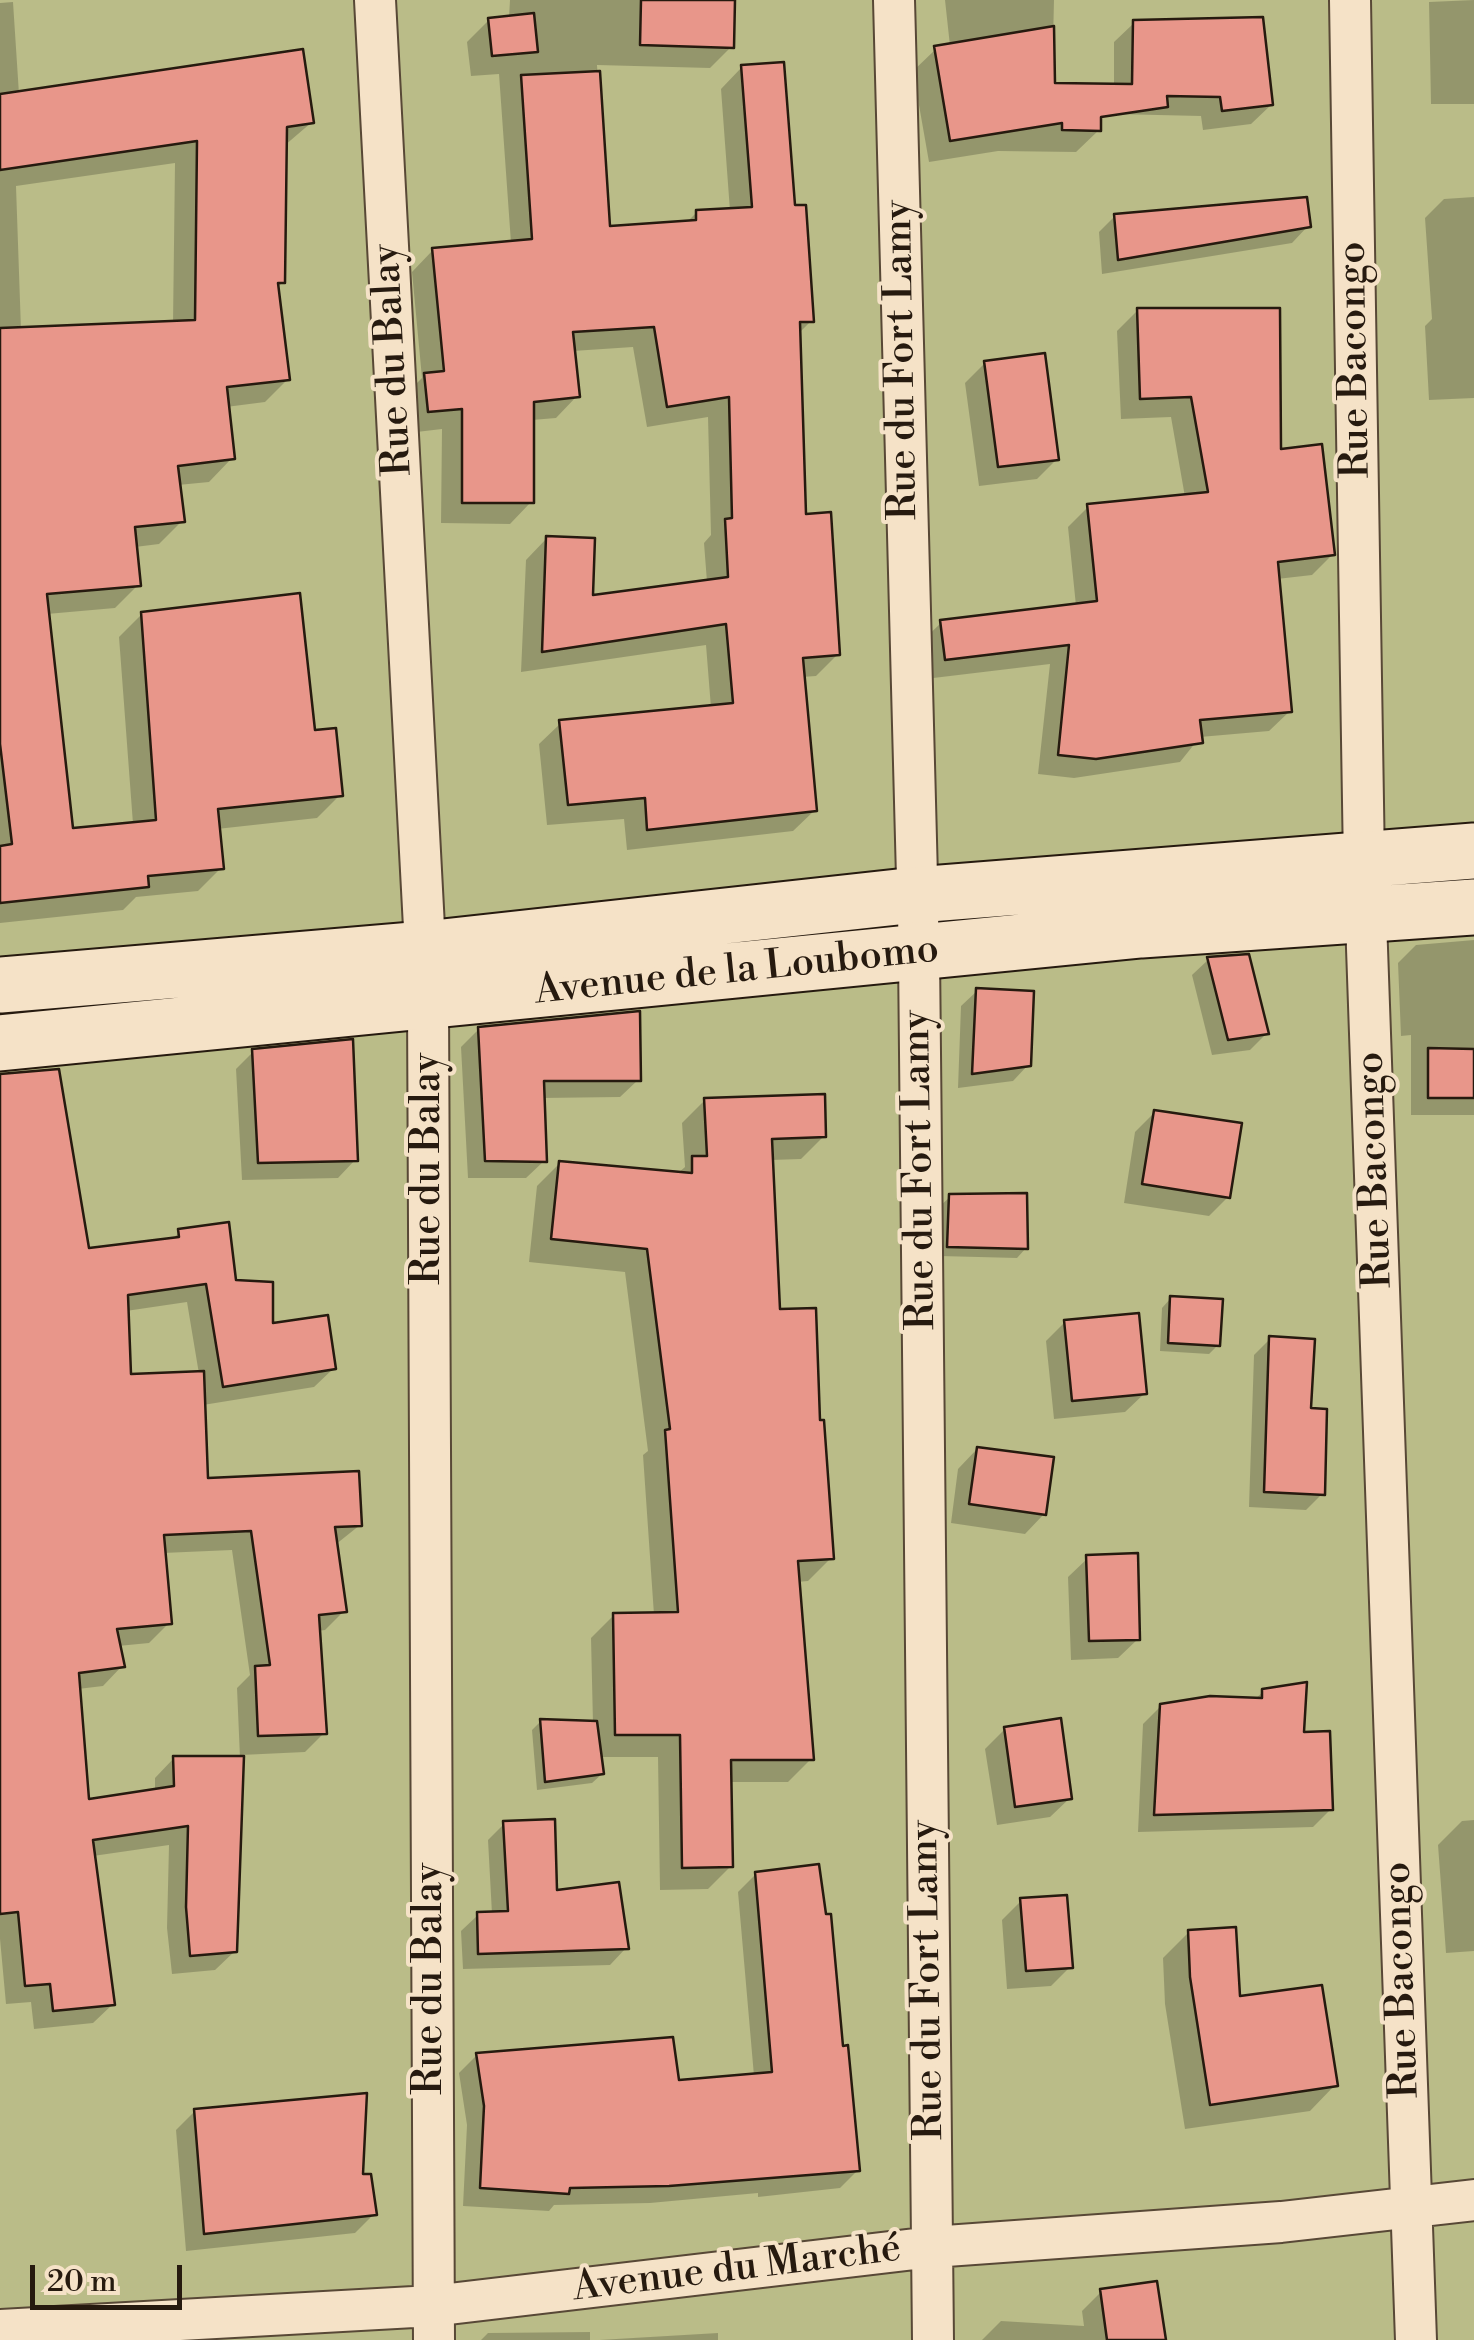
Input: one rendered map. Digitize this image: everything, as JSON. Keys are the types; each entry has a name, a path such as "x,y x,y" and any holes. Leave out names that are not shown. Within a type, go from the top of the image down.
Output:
{"street":[{"name":"Rue du Balay","path":"375,0 428,1003 433,2323"},
{"name":"Rue du Fort Lamy","path":"894,0 918,954 933,2340"},
{"name":"Rue Bacongo","path":"1350,0 1366,889 1416,2340"},
{"name":"Avenue de la Loubomo","path":"0,1044 1142,930 1366,889 1474,852"},
{"name":"Avenue de la Loubomo","path":"0,984 425,948 916,895 1366,889 1474,907"},
{"name":"Avenue du Marché","path":"0,2330 433,2323 932,2247 1474,2200"}],"green space":[{"path":"0,0 1474,0 1474,2340 0,2340"}],"building":[{"path":"641,0 735,0 734,48 640,45"},
{"path":"534,13 538,52 492,56 488,18"},
{"path":"1263,17 1273,105 1222,111 1220,97 1167,96 1168,107 1101,117 1101,131 1062,130 1062,123 950,141 934,46 1054,26 1055,83 1132,84 1133,20"},
{"path":"303,49 314,123 287,127 285,283 278,283 290,380 227,387 235,459 178,466 185,522 135,527 141,586 47,594 73,828 156,820 141,612 300,593 315,730 336,728 343,796 218,809 224,869 148,876 149,887 0,903 0,846 12,844 0,744 0,328 195,320 197,141 0,170 0,94"},
{"path":"784,62 795,205 806,205 814,322 800,322 806,514 831,512 840,655 803,658 817,811 647,830 645,798 568,805 559,720 733,703 726,624 542,652 546,536 595,538 593,595 728,577 725,519 732,518 729,397 667,407 654,327 573,332 580,397 534,402 534,503 462,503 462,409 428,412 424,373 444,371 432,248 532,239 521,75 600,71 610,226 696,220 696,210 752,207 741,65"},
{"path":"1307,197 1311,227 1118,260 1114,214"},
{"path":"1137,308 1280,308 1281,449 1322,444 1335,555 1278,562 1292,712 1200,720 1203,743 1096,759 1058,755 1069,645 945,660 940,620 1097,601 1087,504 1208,492 1191,397 1140,399"},
{"path":"1045,353 1059,460 998,467 984,361"},
{"path":"1249,954 1269,1034 1228,1040 1207,957"},
{"path":"976,988 1034,991 1031,1066 972,1074"},
{"path":"640,1011 641,1081 544,1081 547,1162 485,1161 478,1027"},
{"path":"353,1039 358,1161 258,1163 252,1049"},
{"path":"1428,1048 1474,1049 1474,1098 1428,1098"},
{"path":"59,1069 89,1248 179,1237 178,1229 229,1222 236,1280 273,1282 273,1323 328,1315 336,1369 223,1387 206,1284 128,1295 131,1374 204,1371 208,1478 359,1471 362,1526 335,1527 347,1612 319,1615 327,1734 258,1736 255,1666 270,1665 251,1531 164,1535 172,1624 117,1629 125,1667 79,1673 89,1799 174,1786 173,1756 244,1756 237,1952 190,1956 186,1907 188,1826 93,1840 115,2005 53,2011 50,1984 25,1986 18,1912 0,1914 0,1074"},
{"path":"825,1094 826,1137 772,1139 780,1309 816,1308 820,1420 824,1420 834,1559 798,1561 814,1760 731,1760 733,1867 682,1868 680,1735 615,1735 613,1613 678,1612 665,1430 670,1429 647,1249 551,1239 559,1161 692,1173 692,1156 707,1156 704,1098"},
{"path":"1154,1110 1242,1123 1230,1198 1142,1184"},
{"path":"1027,1193 1028,1249 947,1247 949,1194"},
{"path":"1170,1296 1223,1299 1220,1346 1168,1343"},
{"path":"1139,1313 1147,1394 1072,1401 1064,1320"},
{"path":"1269,1336 1315,1339 1311,1408 1327,1409 1325,1495 1264,1492"},
{"path":"977,1447 1054,1457 1046,1515 969,1504"},
{"path":"1138,1553 1140,1640 1089,1641 1086,1555"},
{"path":"1307,1682 1304,1732 1330,1731 1333,1810 1154,1815 1160,1704 1210,1696 1262,1698 1262,1689"},
{"path":"1061,1718 1072,1799 1015,1807 1004,1727"},
{"path":"540,1719 597,1721 604,1774 545,1782"},
{"path":"555,1819 557,1890 619,1882 629,1949 478,1954 477,1912 508,1911 503,1821"},
{"path":"819,1864 826,1914 831,1914 860,2171 669,2186 570,2188 569,2194 480,2188 484,2106 476,2053 673,2037 679,2080 772,2072 755,1872"},
{"path":"1067,1895 1073,1968 1026,1971 1020,1898"},
{"path":"1236,1927 1240,1996 1322,1985 1338,2086 1210,2105 1190,1977 1188,1930"},
{"path":"367,2093 363,2174 371,2174 377,2215 204,2234 194,2109"},
{"path":"1157,2281 1166,2340 1107,2340 1100,2289"}]}
